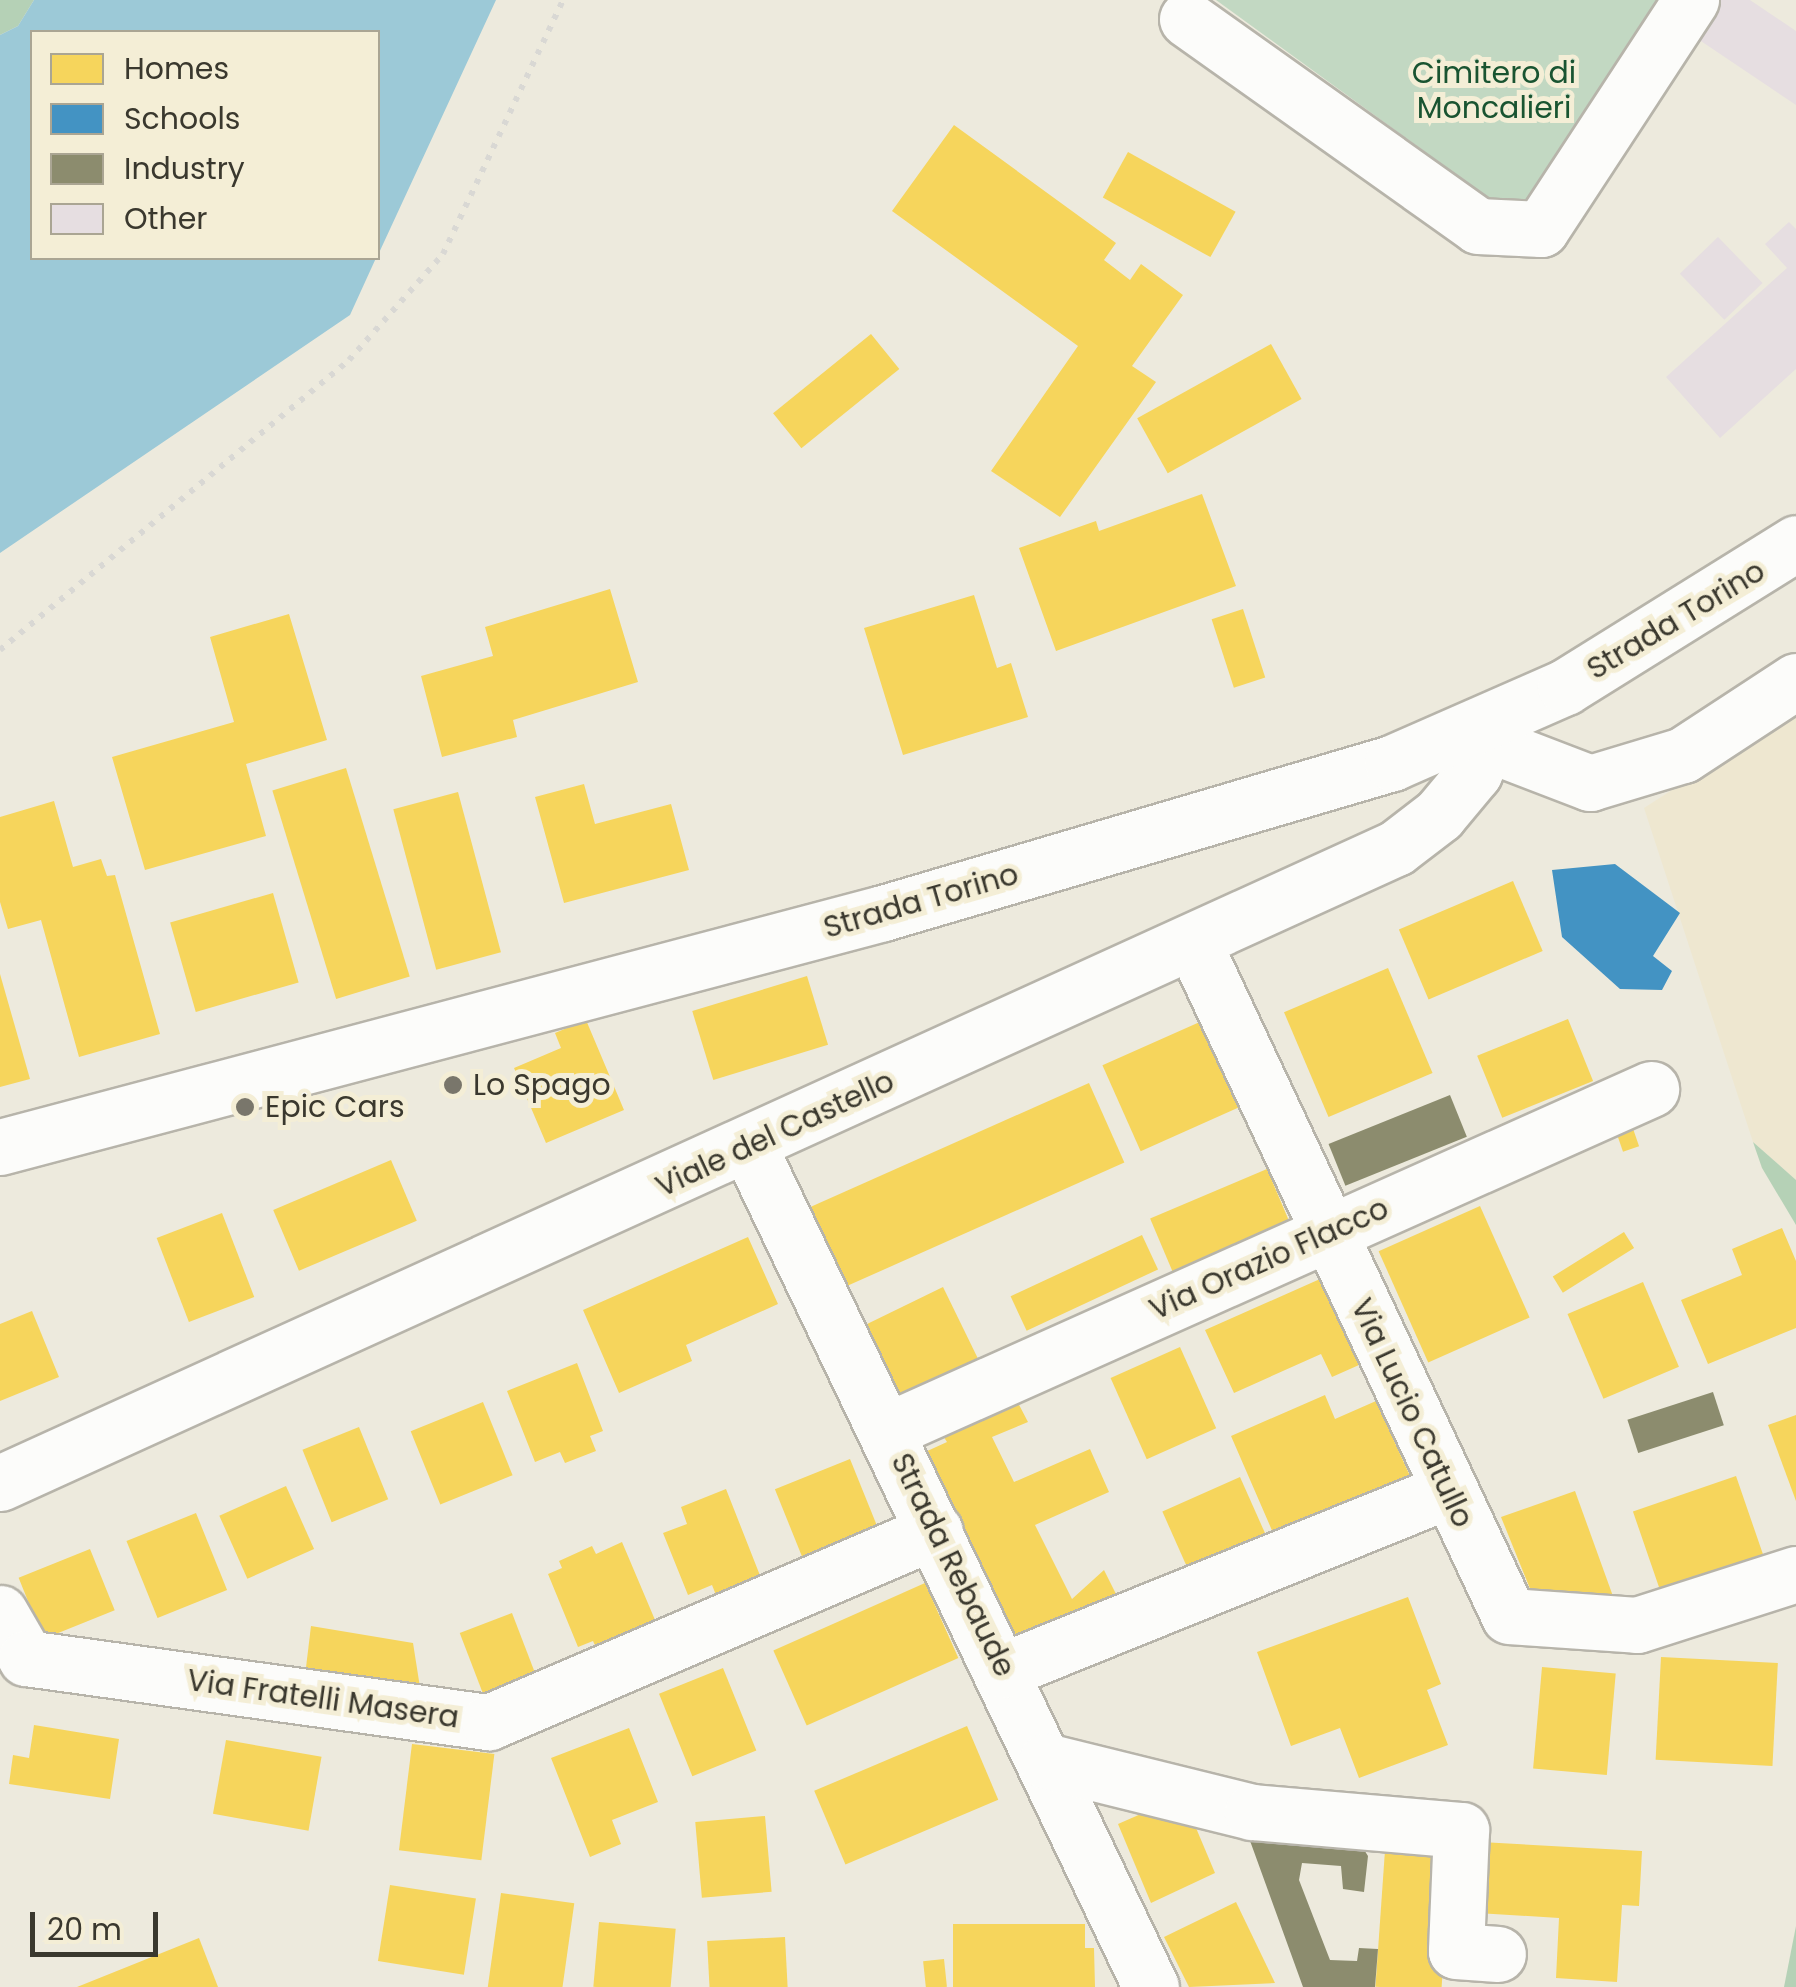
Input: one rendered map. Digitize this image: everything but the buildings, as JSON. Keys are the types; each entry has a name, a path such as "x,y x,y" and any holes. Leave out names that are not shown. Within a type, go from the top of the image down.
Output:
{"street":[{"path":"1187,18 1478,226 1540,229 1692,0"},
{"name":"Strada Torino","path":"0,1147 883,913 1483,734 1662,632 1796,542"},
{"path":"1483,734 1590,784 1683,755 1796,681"},
{"name":"Viale del Castello","path":"0,1483 749,1147 1396,848 1439,816 1474,773 1483,734"},
{"name":"Via Lucio Catullo","path":"1194,942 1447,1491 1509,1616 1636,1625 1796,1574"},
{"name":"Via Orazio Flacco","path":"888,1430 1651,1088"},
{"name":"Strada Rebaude","path":"749,1147 1004,1670 1151,1987"},
{"path":"1004,1670 1447,1491"},
{"name":"Via Fratelli Masera","path":"0,1613 26,1658 490,1722 935,1531"},
{"path":"1046,1761 1252,1812 1461,1830 1456,1951 1498,1954"}],"path":[{"path":"0,650 349,360 444,254 563,0"}],"shaded area":[{"path":"1796,700 1796,1180 1753,1142 1644,808 1773,725"}],"green space":[{"path":"0,0 34,0 18,26 0,35"},
{"name":"Cimitero di Moncalieri","path":"1216,0 1676,0 1516,218"},
{"path":"1753,1142 1796,1180 1796,1225 1762,1168"},
{"path":"1796,1926 1796,1987 1784,1987"}],"water":[{"path":"34,0 496,0 380,251 380,30 30,30 30,260 375,260 350,315 0,553 0,35 18,26"}],"place":[{"name":"Lo Spago","path":"453,1085"},
{"name":"Epic Cars","path":"245,1107"}]}
